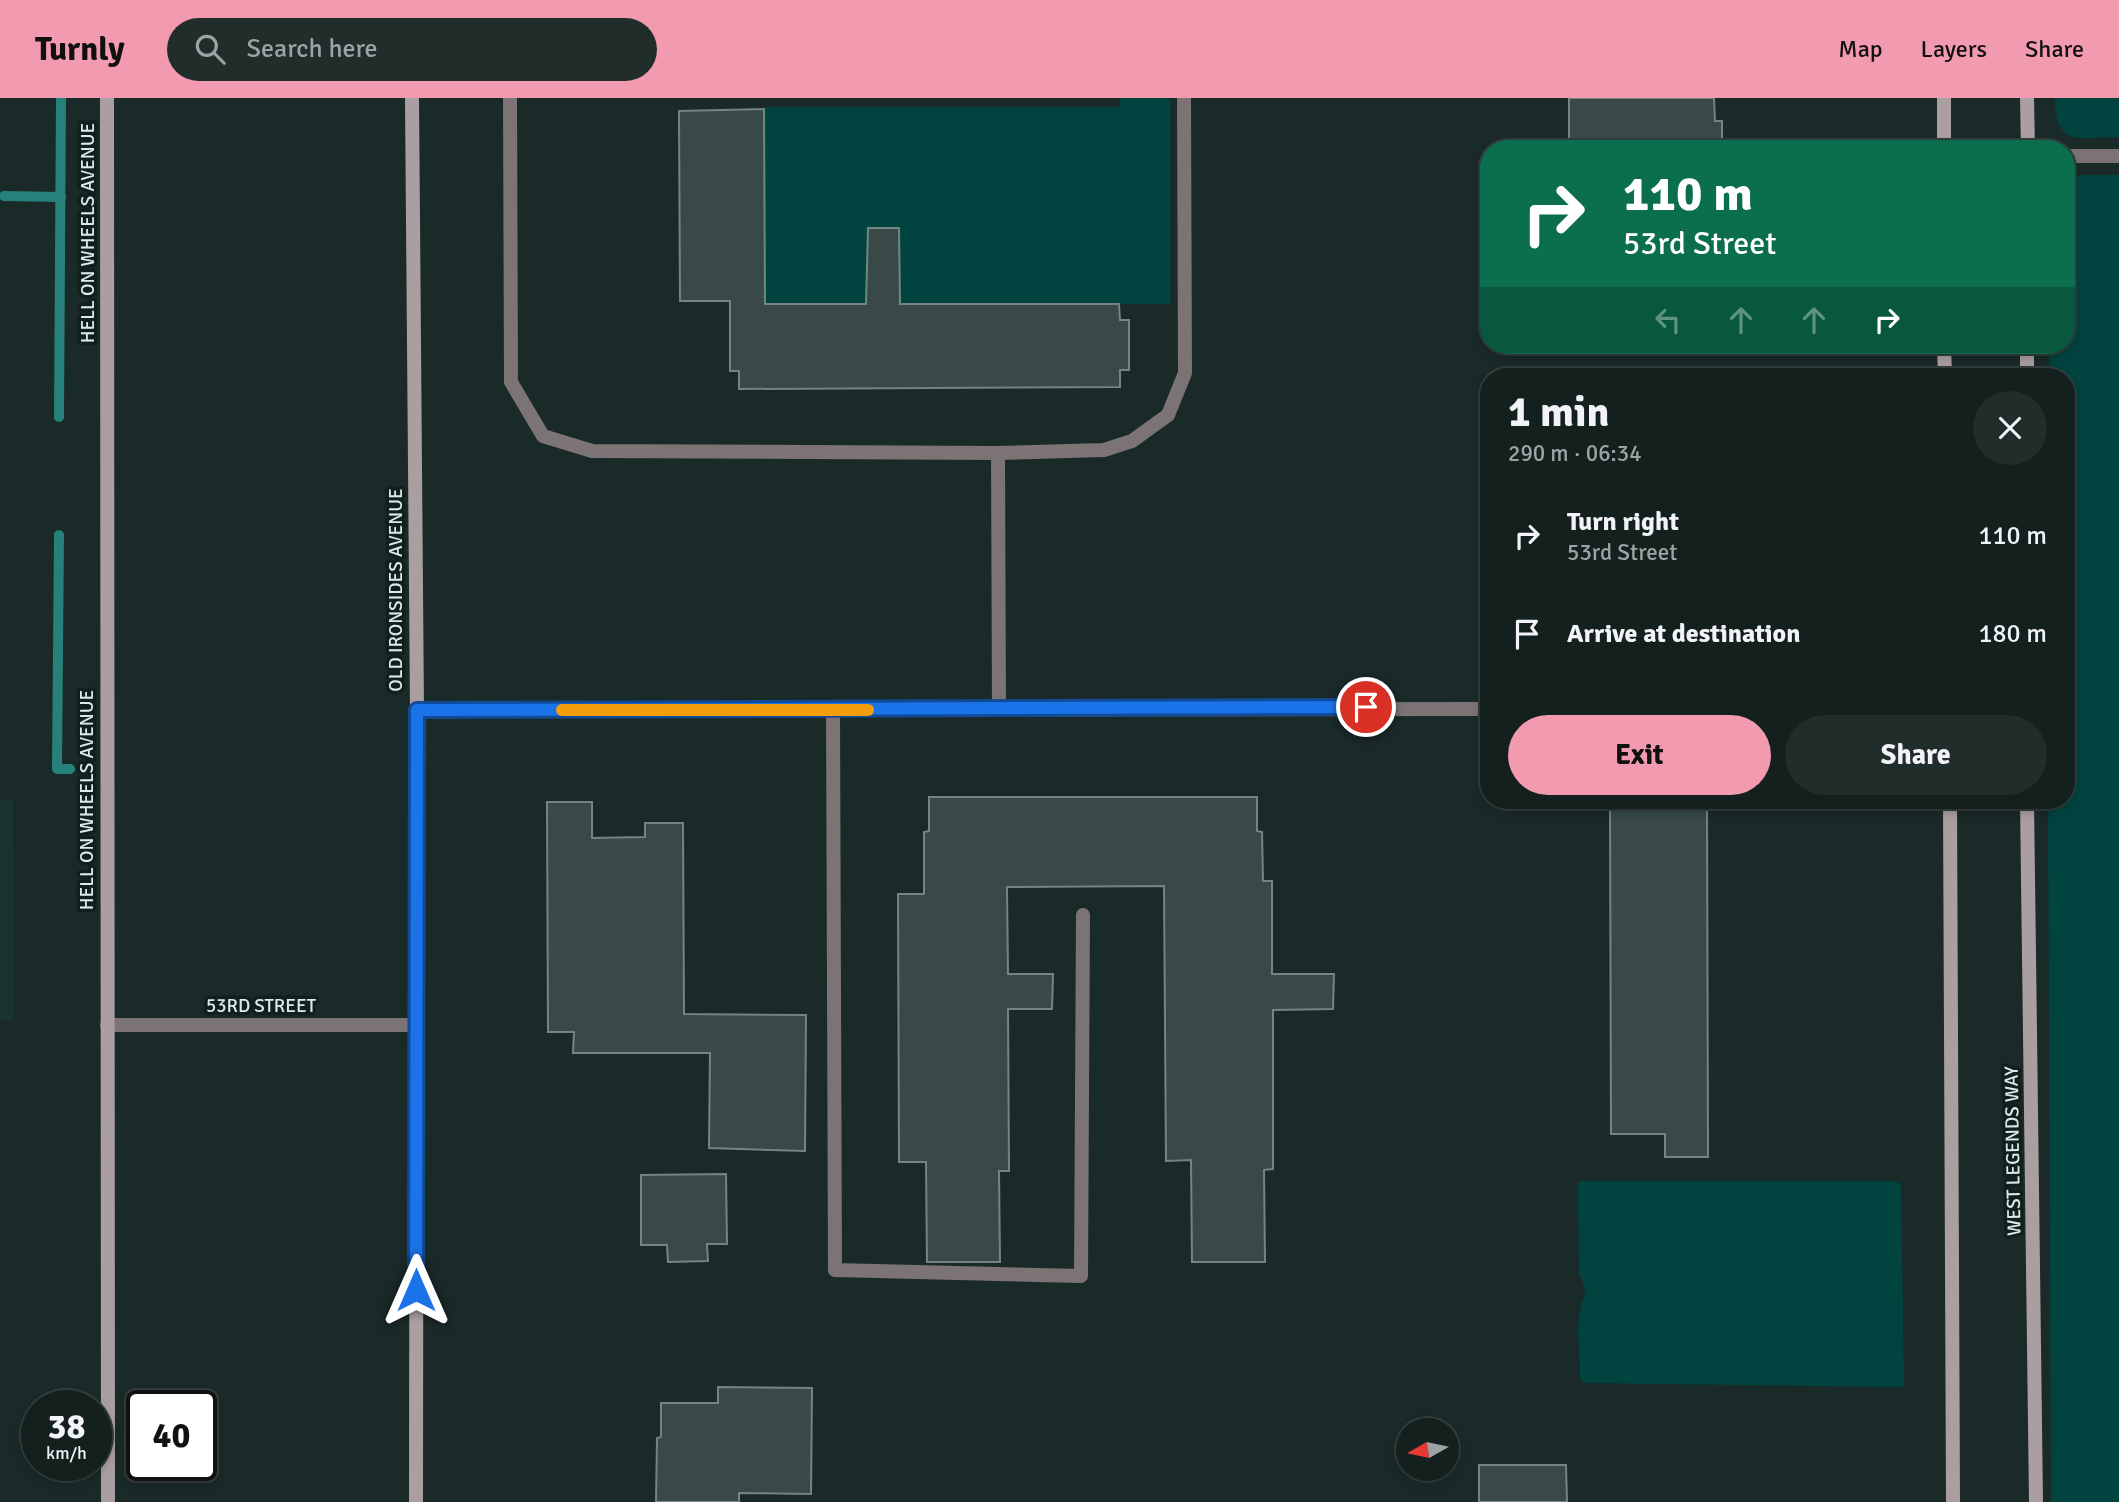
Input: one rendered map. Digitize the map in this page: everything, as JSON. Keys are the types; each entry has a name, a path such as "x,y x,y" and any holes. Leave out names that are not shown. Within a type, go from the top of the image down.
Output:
{"street":[{"name":"HELL ON WHEELS AVENUE","path":"107,98 108,1502"},
{"name":"OLD IRONSIDES AVENUE","path":"412,98 417,710 416,1502"},
{"path":"510,98 511,382 543,436 592,451 998,453 1104,450 1132,441 1168,415 1185,373 1184,98"},
{"path":"1944,98 1944,140"},
{"path":"2027,98 2028,140"},
{"path":"2075,156 2119,156"},
{"path":"998,453 999,710"},
{"path":"417,710 1480,709"},
{"path":"833,710 835,1270 1081,1276 1083,915"},
{"path":"1950,809 1953,1502"},
{"name":"WEST LEGENDS WAY","path":"2027,809 2036,1502"},
{"name":"53RD STREET","path":"107,1025 415,1026"}],"shaded area":[{"path":"1120,98 1170,98 1170,304 765,304 764,107 1119,107"},
{"path":"2055,98 2119,98 2119,137 2081,138 2065,132 2059,125"},
{"path":"2075,175 2119,175 2119,1502 2051,1502 2048,809 2075,809 2075,368 2049,368 2049,354 2075,354"},
{"path":"0,800 13,800 14,1020 0,1020"},
{"path":"1580,1181 1896,1181 1901,1186 1904,1387 1584,1383 1580,1378 1578,1339 1579,1316 1585,1292 1579,1274"}],"building":[{"path":"1569,98 1714,98 1715,121 1722,121 1722,140 1569,140"},
{"path":"764,109 765,304 866,304 868,228 899,228 900,304 1119,304 1120,320 1129,320 1129,370 1120,370 1120,387 739,389 739,371 730,371 730,301 680,301 679,111"},
{"path":"929,797 1257,797 1257,831 1262,832 1263,881 1272,881 1272,974 1334,974 1333,1009 1273,1010 1273,1169 1264,1170 1265,1262 1192,1262 1191,1160 1166,1161 1164,886 1007,887 1008,974 1053,974 1052,1009 1008,1009 1009,1171 999,1171 1000,1262 927,1262 926,1162 899,1162 898,894 924,894 924,832 929,831"},
{"path":"547,802 592,802 592,838 645,837 645,823 683,823 684,1014 806,1015 805,1151 709,1148 710,1053 573,1053 574,1032 548,1032"},
{"path":"1610,809 1707,809 1708,1157 1665,1157 1665,1134 1611,1134"},
{"path":"726,1174 727,1244 707,1244 708,1261 668,1262 667,1245 641,1245 641,1175"},
{"path":"718,1387 812,1388 811,1494 739,1493 739,1502 656,1502 657,1438 661,1437 661,1403 718,1403"},
{"path":"1479,1465 1566,1465 1567,1502 1479,1502"}],"waterway":[{"path":"59,417 61,98"},
{"path":"4,196 61,197"},
{"path":"59,535 57,769 70,769"}],"slow traffic":[{"path":"562,710 868,710"}],"route":[{"path":"416,1290 417,710 1366,707"}]}
